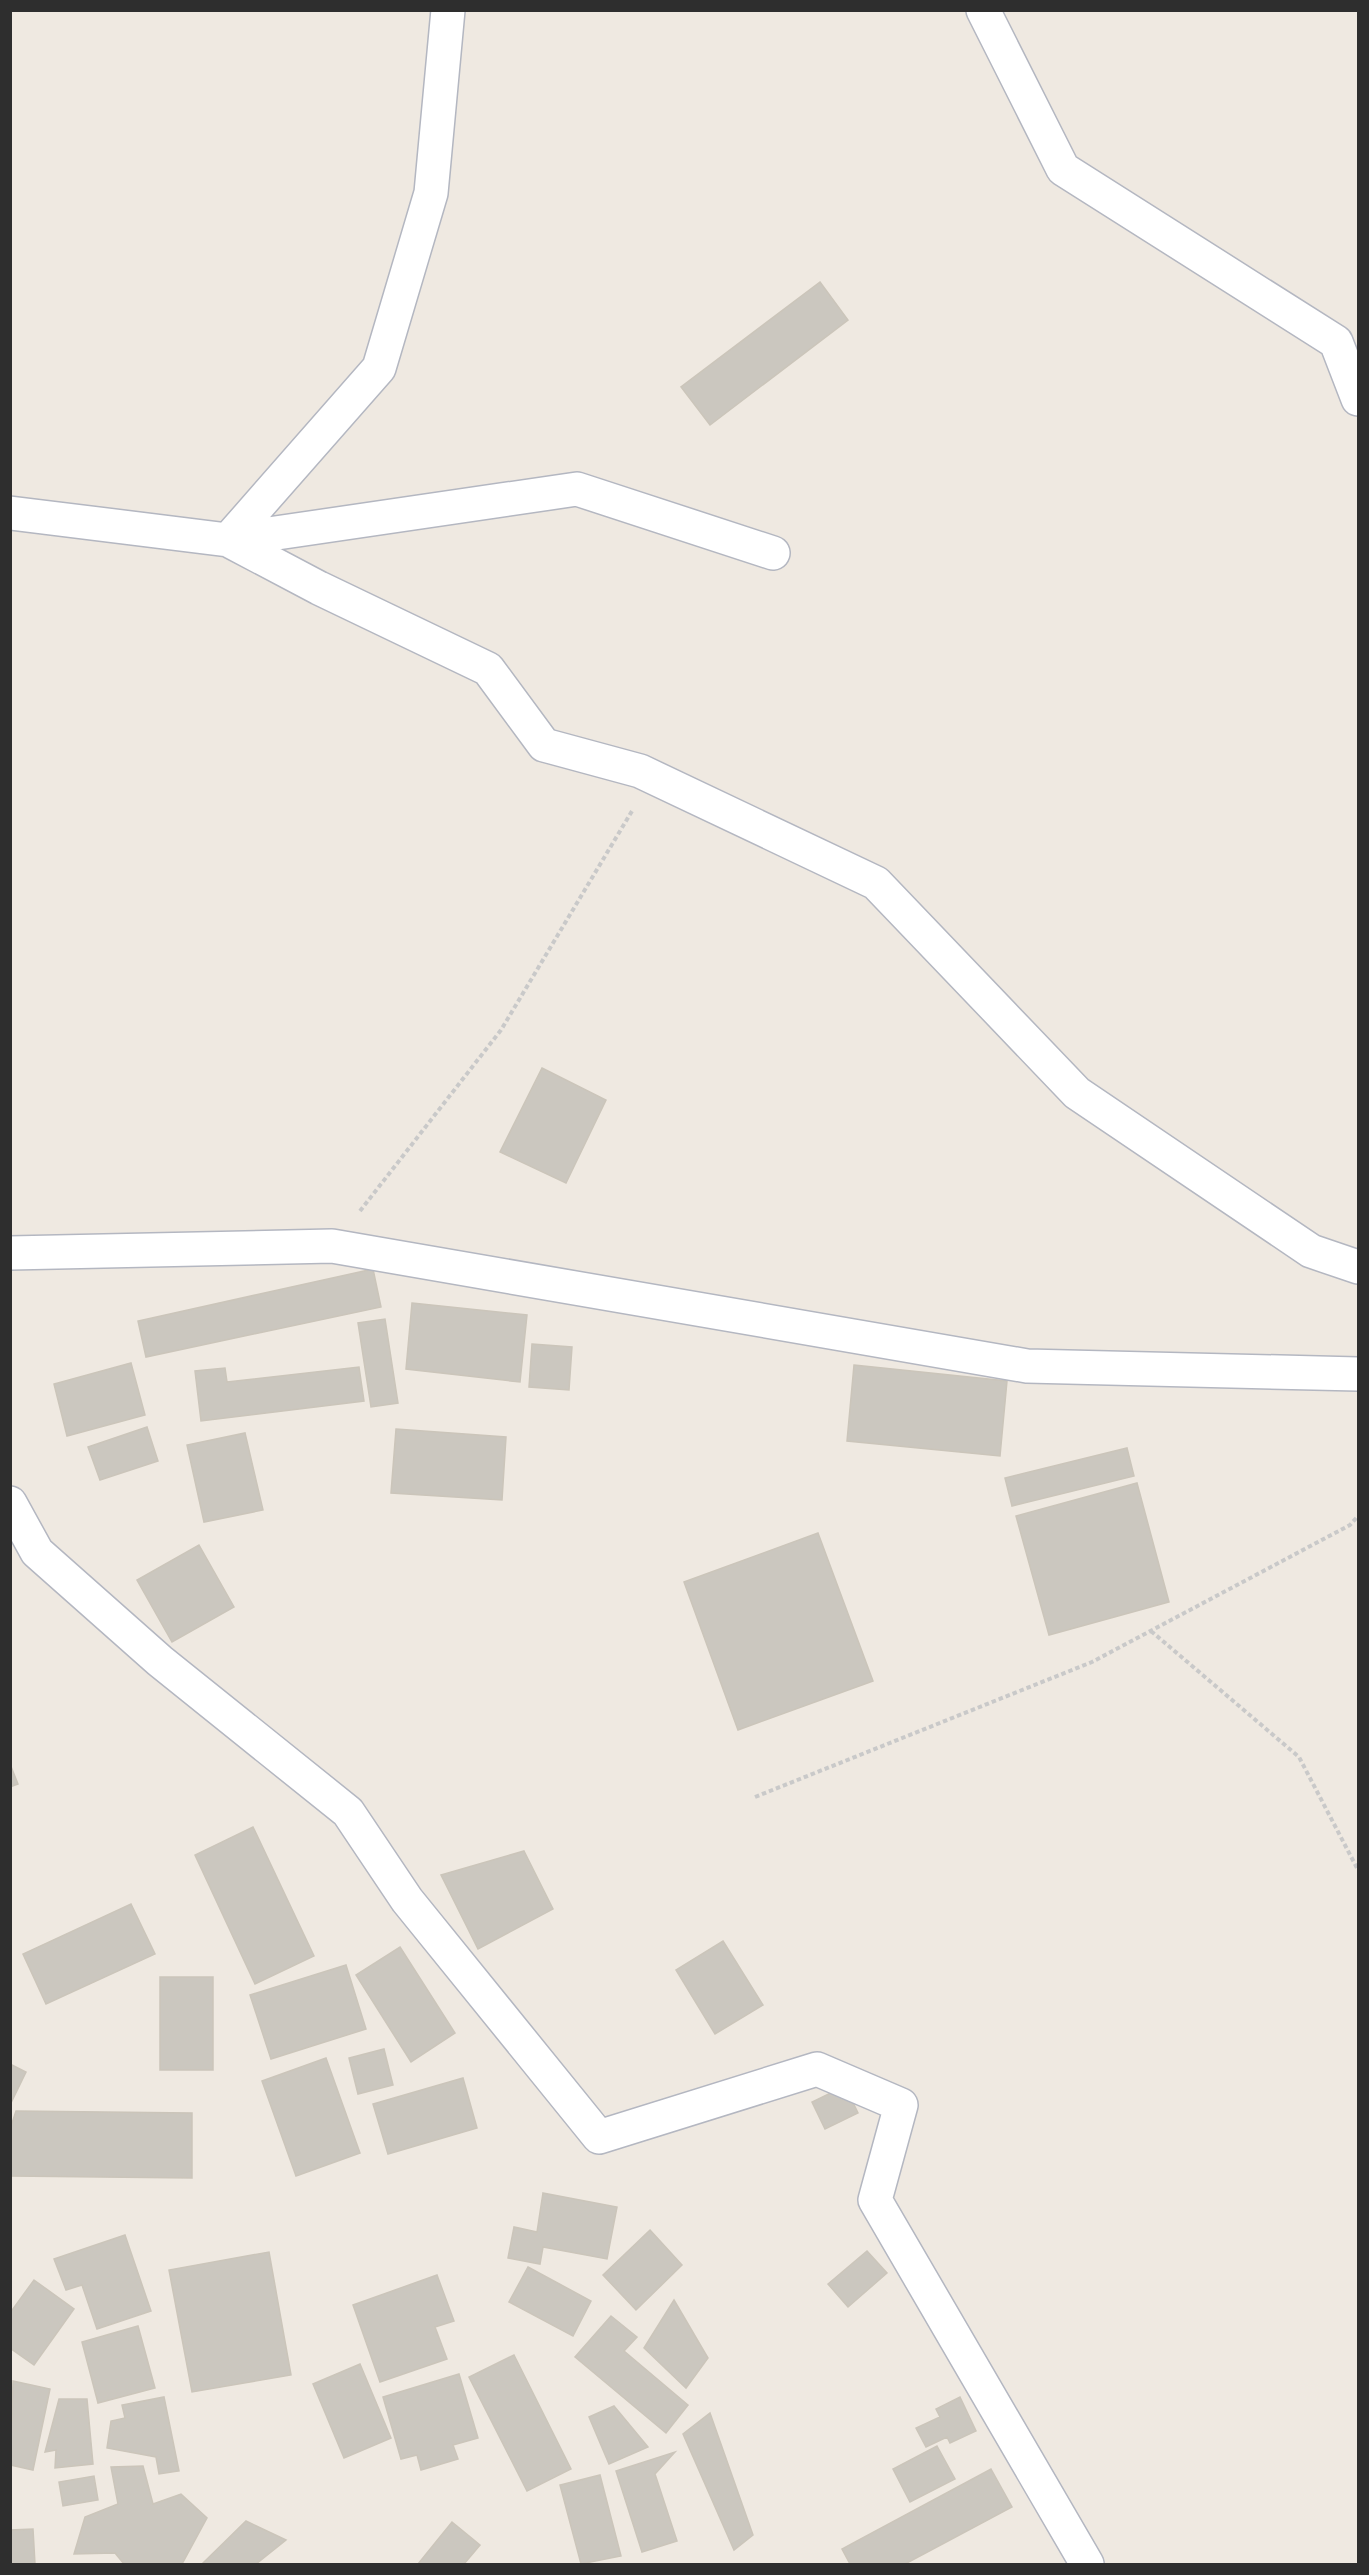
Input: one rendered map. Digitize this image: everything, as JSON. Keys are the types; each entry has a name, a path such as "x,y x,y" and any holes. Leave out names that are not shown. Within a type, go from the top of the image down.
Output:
{"street":[{"path":"228,540 379,368 431,193 448,10"},
{"path":"983,10 1063,169 1336,342 1359,399"},
{"path":"10,513 228,540 577,489 773,553"},
{"path":"228,540 319,588 488,669 544,745 640,771 876,883 1077,1093 1311,1251 1359,1267"},
{"path":"10,1253 332,1246 1028,1366 1359,1374"},
{"path":"10,1503 24,1556 160,1661 348,1812 407,1900 599,2137 817,2069 901,2105 875,2200 1087,2565"}],"path":[{"path":"332,1246 501,1030 652,777"},
{"path":"755,1797 1092,1662 1350,1525 1359,1516"},
{"path":"1150,1632 1299,1757 1359,1870"}],"building":[{"path":"820,282 848,320 710,425 681,387"},
{"path":"542,1068 606,1100 566,1183 500,1152"},
{"path":"373,1269 381,1307 146,1357 138,1321"},
{"path":"412,1303 527,1315 520,1382 406,1369"},
{"path":"385,1319 398,1403 371,1407 358,1323"},
{"path":"532,1344 572,1347 569,1390 529,1387"},
{"path":"131,1363 145,1415 67,1436 54,1384"},
{"path":"854,1365 1007,1381 1000,1456 847,1441"},
{"path":"359,1367 364,1401 201,1421 195,1371 225,1368 227,1382"},
{"path":"147,1427 158,1461 100,1480 88,1447"},
{"path":"396,1429 506,1437 502,1500 391,1493"},
{"path":"245,1433 263,1510 204,1522 187,1445"},
{"path":"1127,1448 1134,1476 1012,1506 1005,1478"},
{"path":"1137,1483 1169,1602 1049,1635 1016,1516"},
{"path":"818,1533 873,1681 738,1730 684,1582"},
{"path":"199,1545 234,1607 172,1642 137,1580"},
{"path":"10,1764 18,1784 10,1787"},
{"path":"253,1827 314,1956 255,1984 195,1855"},
{"path":"524,1851 553,1909 478,1949 441,1875"},
{"path":"131,1904 155,1954 46,2004 23,1954"},
{"path":"723,1941 763,2005 715,2034 676,1970"},
{"path":"400,1947 455,2033 411,2062 356,1975"},
{"path":"346,1965 366,2029 271,2059 250,1995"},
{"path":"160,1977 213,1977 213,2070 160,2070"},
{"path":"384,2049 393,2085 358,2094 349,2058"},
{"path":"326,2058 360,2153 296,2176 262,2081"},
{"path":"10,2064 26,2072 10,2105"},
{"path":"463,2078 477,2128 388,2154 373,2104"},
{"path":"845,2086 858,2113 825,2129 812,2102"},
{"path":"16,2111 192,2113 192,2178 10,2176 10,2129"},
{"path":"543,2193 617,2207 607,2259 543,2247 540,2264 508,2258 514,2227 537,2232"},
{"path":"650,2230 682,2265 636,2310 603,2275"},
{"path":"125,2235 151,2311 97,2329 82,2285 66,2290 54,2259"},
{"path":"867,2251 887,2273 848,2307 828,2284"},
{"path":"269,2252 291,2375 192,2392 169,2270"},
{"path":"528,2267 591,2301 573,2336 509,2302"},
{"path":"437,2275 454,2321 435,2327 447,2359 380,2382 353,2305"},
{"path":"34,2280 74,2309 34,2365 10,2348 10,2313"},
{"path":"674,2300 708,2358 686,2388 644,2348"},
{"path":"611,2316 637,2337 624,2351 688,2405 666,2433 575,2357"},
{"path":"138,2326 155,2388 98,2403 82,2342"},
{"path":"514,2355 571,2469 527,2491 469,2377"},
{"path":"360,2364 391,2438 344,2458 313,2384"},
{"path":"459,2374 478,2438 453,2445 458,2459 421,2470 417,2455 401,2459 383,2397"},
{"path":"13,2381 50,2389 33,2470 10,2465"},
{"path":"164,2397 179,2471 159,2474 156,2457 107,2448 111,2421 125,2418 122,2405"},
{"path":"960,2397 976,2431 950,2443 947,2437 926,2447 916,2428 940,2417 936,2409"},
{"path":"59,2399 87,2399 93,2464 55,2468 56,2450 45,2452"},
{"path":"614,2406 648,2447 609,2464 589,2417"},
{"path":"710,2413 753,2535 734,2550 683,2434"},
{"path":"937,2446 955,2479 910,2502 893,2469"},
{"path":"675,2452 655,2474 677,2541 642,2552 616,2471"},
{"path":"143,2466 153,2504 181,2494 207,2518 182,2564 124,2564 115,2553 74,2554 85,2517 118,2504 111,2467"},
{"path":"991,2469 1012,2507 905,2564 850,2564 842,2549"},
{"path":"600,2475 621,2556 581,2564 560,2485"},
{"path":"94,2476 98,2500 63,2506 59,2482"},
{"path":"246,2521 286,2540 256,2564 202,2564"},
{"path":"452,2522 480,2545 464,2564 418,2564"},
{"path":"33,2529 35,2564 10,2564 10,2530"}]}
